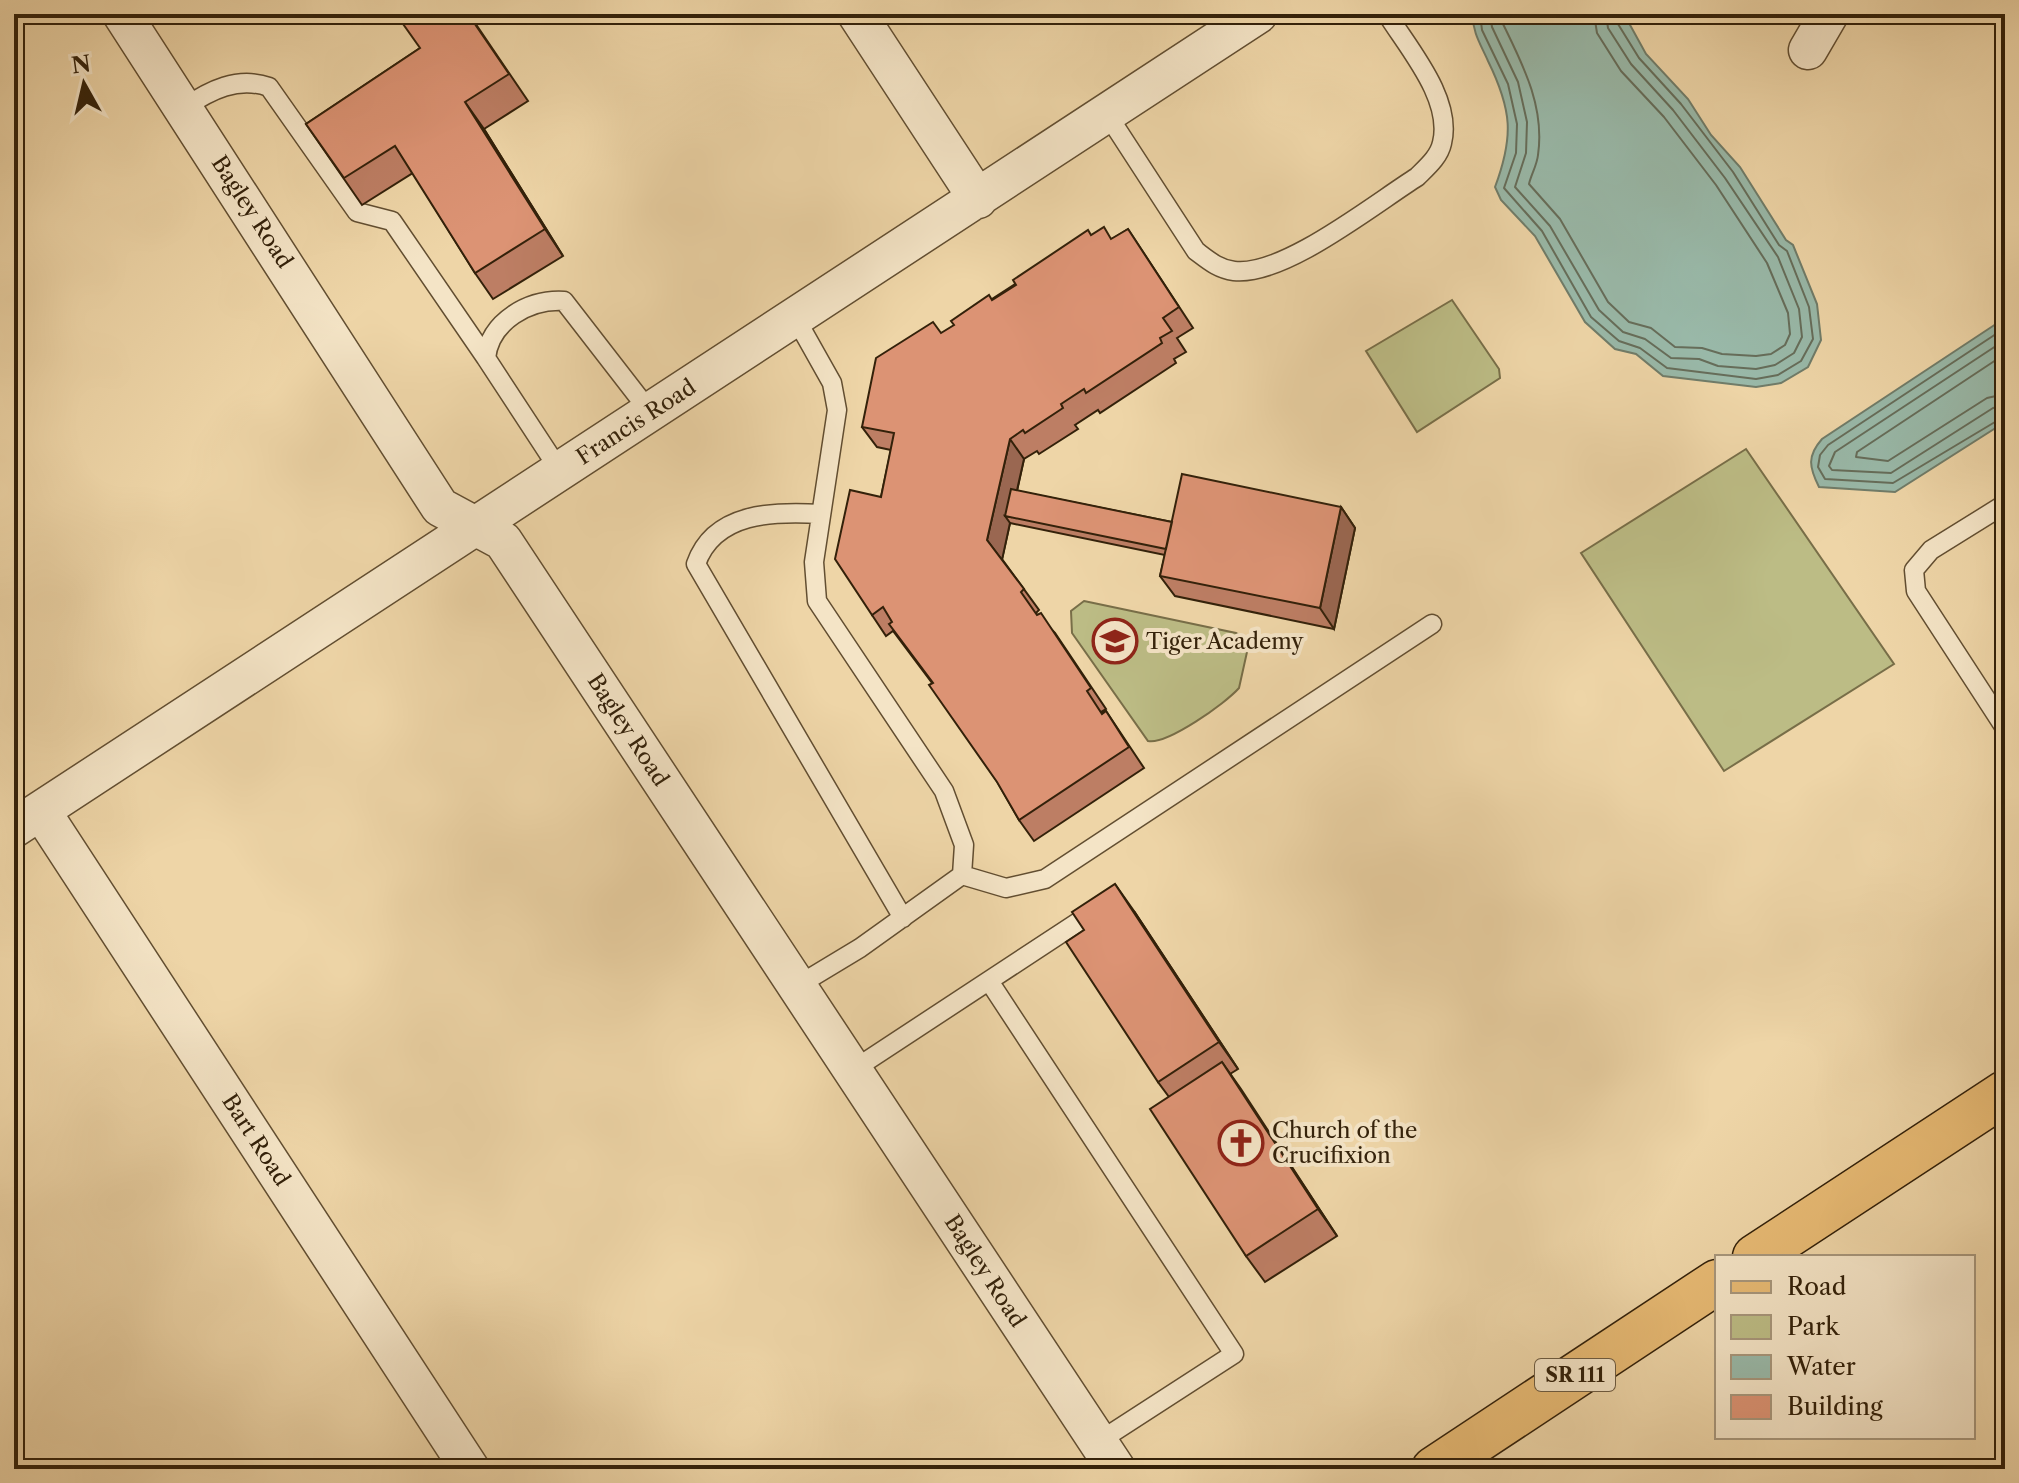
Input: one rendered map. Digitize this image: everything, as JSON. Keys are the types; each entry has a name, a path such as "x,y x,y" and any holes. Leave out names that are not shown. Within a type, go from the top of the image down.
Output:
{"main road":[{"path":"1758,1255 2005,1093"},
{"name":"SR 111","path":"1434,1469 1715,1283"}],"street":[{"name":"Bagley Road","path":"122,14 440,507 503,541 1107,1456"},
{"path":"857,14 978,199"},
{"name":"Francis Road","path":"28,820 1258,14"},
{"path":"1808,50 1829,14"},
{"name":"Bart Road","path":"28,820 470,1469"}],"lane":[{"path":"1107,114 1196,251 1216,266 1234,271 1284,262 1417,177 1433,161 1443,142 1437,96 1387,14"},
{"path":"184,108 200,97 235,82 269,87 357,212 392,221 560,471"},
{"path":"486,358 494,333 506,320 535,304 564,301 650,412"},
{"path":"796,319 832,383 837,410 814,562 817,601 944,791 964,845 962,875"},
{"path":"2005,504 1931,550 1914,570 1916,591 2005,728"},
{"path":"821,514 778,511 735,521 703,544 696,564 903,918"},
{"path":"962,875 1006,888 1045,879 1432,624"},
{"path":"797,986 903,918 962,875"},
{"path":"853,1070 1098,909"},
{"path":"989,981 1234,1354 1107,1456"}],"green space":[{"path":"1452,300 1499,369 1500,378 1417,432 1366,351"},
{"path":"1746,449 1894,664 1724,771 1581,553"},
{"path":"1084,601 1236,633 1244,638 1247,652 1239,688 1182,730 1148,741 1072,633 1071,611"}],"water":[{"path":"1473,14 1624,14 1646,54 1688,99 1711,135 1740,167 1786,240 1793,245 1817,304 1821,340 1808,367 1781,383 1756,387 1663,376 1636,354 1615,349 1585,322 1535,236 1501,200 1495,187 1505,153 1508,123 1502,94 1474,27"},
{"path":"2005,318 2005,422 1895,492 1819,487 1811,462 1822,439"}],"building":[{"path":"396,14 468,14 509,74 465,102 545,229 475,273 395,146 344,178 306,124 420,48"},
{"path":"1104,227 1111,239 1128,229 1179,307 1163,318 1172,331 1160,338 1162,343 1086,393 1084,389 1061,404 1063,408 1025,433 1023,430 1010,439 987,540 1091,688 1087,691 1102,714 1106,711 1129,747 1019,820 997,782 929,685 933,683 889,624 892,622 883,607 872,615 835,559 850,490 881,497 894,433 862,427 876,358 933,322 941,333 954,325 951,321 989,295 992,300 1016,285 1013,280 1088,230 1091,235"},
{"path":"1182,474 1341,507 1320,608 1160,576"},
{"path":"1011,489 1172,522 1166,549 1005,516"},
{"path":"1115,884 1219,1042 1158,1082 1066,942 1084,930 1072,912"},
{"path":"1222,1062 1318,1209 1246,1256 1150,1109"}],"place":[{"name":"Tiger Academy","path":"1115,641"},
{"name":"Church of the Crucifixion","path":"1241,1143"}]}
